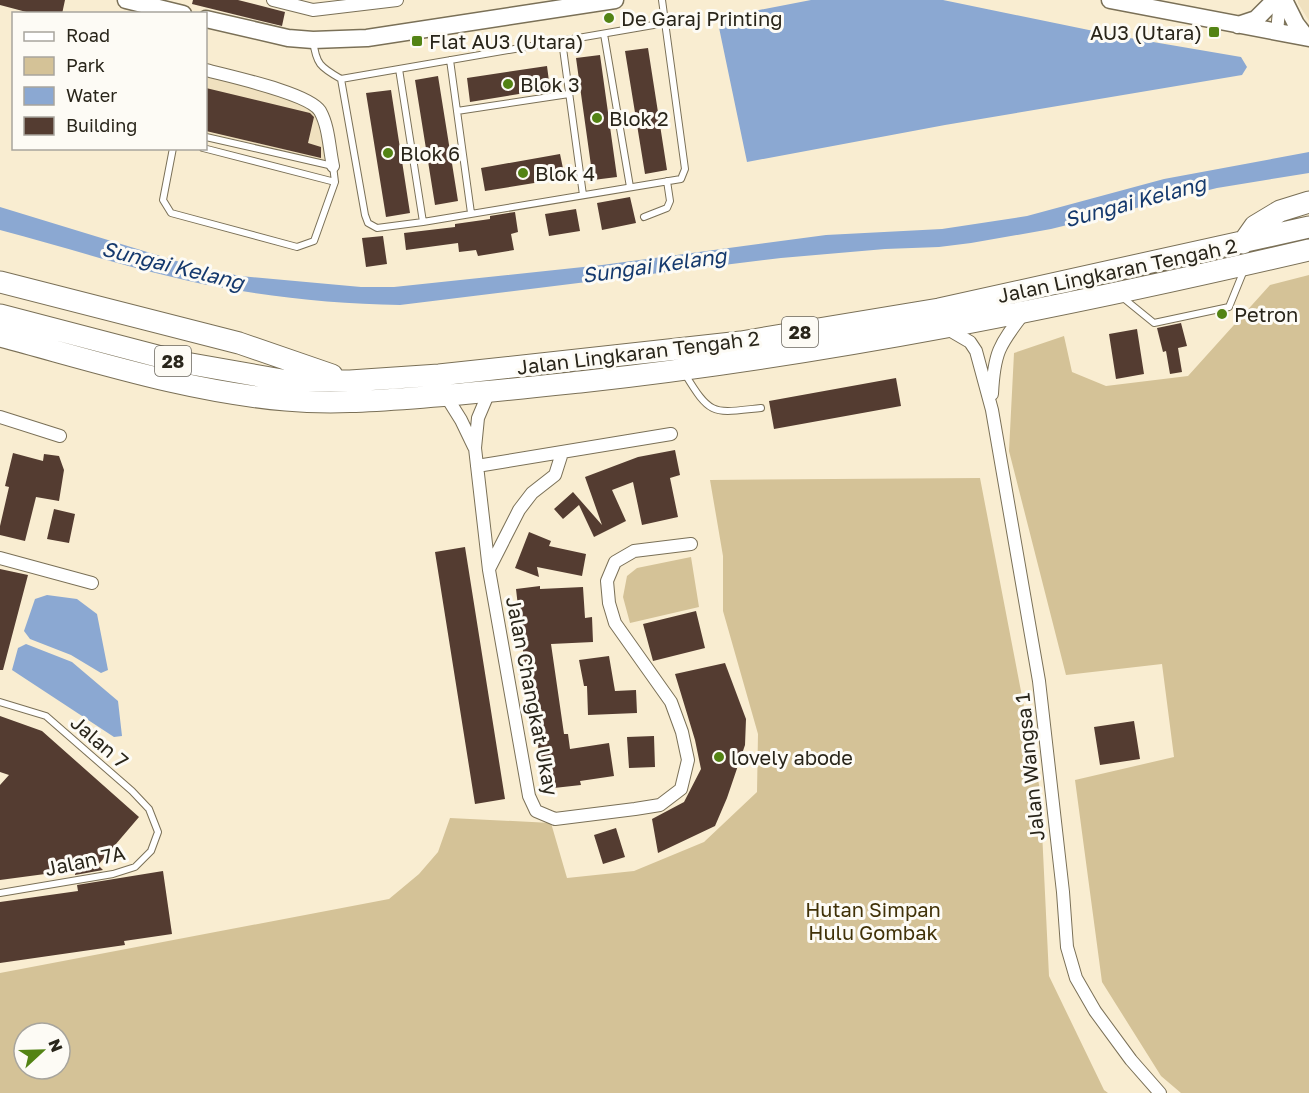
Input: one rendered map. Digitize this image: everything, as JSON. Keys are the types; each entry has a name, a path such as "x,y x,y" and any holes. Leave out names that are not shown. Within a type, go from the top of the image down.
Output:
{"highway":[{"path":"1243,243 1255,226 1280,211 1309,202"},
{"name":"Jalan Lingkaran Tengah 2","path":"0,315 180,362 282,380 350,381 439,375 741,342 939,309 1309,227"},
{"name":"Jalan Lingkaran Tengah 2","path":"0,336 170,381 287,400 350,402 446,396 683,371 945,327 1309,250"},
{"path":"0,282 239,343 350,381"}],"main road":[{"path":"126,0 175,12"},
{"path":"207,19 288,38 313,40 368,38 615,0"},
{"path":"1110,0 1308,37"},
{"path":"1237,25 1256,19 1275,0"},
{"path":"1282,0 1296,24 1308,37"}],"street":[{"path":"273,0 313,10 335,4 397,0"},
{"path":"1276,32 1282,0"},
{"path":"207,70 301,96 319,108 326,126 333,166"},
{"name":"Jalan Wangsa 1","path":"992,410 993,367 996,353 1026,310"},
{"name":"Jalan Wangsa 1","path":"945,327 970,342 976,351 992,410 1039,681 1067,947 1076,978 1095,1011 1131,1060 1160,1093"},
{"name":"Jalan Changkat Ukay","path":"489,392 478,418 475,448 477,466 489,570 529,796 536,811 555,819 660,806 681,789 688,760 682,732 670,702 615,623 609,603 607,581 615,562 634,551 691,544"},
{"name":"Jalan Changkat Ukay","path":"446,396 475,448"},
{"path":"0,417 60,436"},
{"path":"477,466 671,434"},
{"path":"489,570 519,510 532,493 555,475 562,453"},
{"path":"0,558 92,583"}],"lane":[{"path":"341,79 364,215 368,223 377,228 681,179 685,169 662,0"},
{"path":"313,40 315,57 323,69 341,79 665,23"},
{"path":"604,34 630,187"},
{"path":"562,41 583,195"},
{"path":"450,60 471,213"},
{"path":"399,69 423,222"},
{"path":"457,111 569,94"},
{"path":"173,150 163,200 171,213 297,247 314,242 335,182 333,166 207,137"},
{"path":"207,149 335,182"},
{"path":"644,217 667,208 670,201 668,181"},
{"path":"1116,292 1154,323 1229,307 1247,264"},
{"path":"683,371 698,396 712,409 721,412 761,408"},
{"name":"Jalan 7","path":"0,702 46,716 132,791 149,809 158,832"},
{"name":"Jalan 7A","path":"0,893 112,874 135,867 151,851 158,832"}],"shaded area":[{"path":"1298,0 1309,0 1309,21 1298,3"},
{"path":"207,74 301,101 315,111 327,161 207,134"}],"green space":[{"path":"1309,275 1309,1093 1181,1093 1161,1076 1102,982 1075,780 1174,757 1162,664 1066,675 1009,451 1014,353 1064,336 1072,372 1106,386 1188,376 1270,285"},
{"name":"Hutan Simpan Hulu Gombak","path":"980,478 1040,790 1049,976 1104,1090 1108,1093 0,1093 0,973 389,899 419,874 438,852 450,818 551,823 567,878 634,871 704,842 757,792 758,734 723,611 723,556 710,480"},
{"path":"691,557 699,607 630,623 623,597 627,576 637,568"}],"water":[{"path":"811,0 943,0 1118,36 1241,57 1247,67 1242,75 945,125 747,162 717,18"},
{"name":"Sungai Kelang","path":"1309,152 1309,173 1217,188 1051,229 971,243 781,258 400,305 309,300 218,287 135,268 0,230 0,207 193,266 240,276 361,287 394,287 602,265 826,235 942,229 1027,216 1164,179"},
{"path":"47,595 77,599 97,614 108,670 101,673 71,655 30,639 24,631 35,599"},
{"path":"26,644 72,662 118,701 122,736 114,737 12,670 18,648"}],"building":[{"path":"0,0 65,0 62,12 26,12 0,5"},
{"path":"193,0 238,0 285,12 282,26 192,4"},
{"path":"648,48 667,170 645,174 625,51"},
{"name":"Blok 2","path":"600,55 617,177 593,180 576,58"},
{"name":"Blok 3","path":"547,66 550,89 470,102 467,78"},
{"path":"438,76 458,201 435,205 415,80"},
{"path":"207,88 310,113 314,117 308,143 321,147 321,158 207,131"},
{"name":"Blok 6","path":"391,90 410,213 386,217 366,93"},
{"name":"Blok 4","path":"560,154 565,178 485,191 481,168"},
{"path":"630,197 636,223 602,230 597,203"},
{"path":"576,209 580,231 549,236 545,214"},
{"path":"515,212 518,232 511,234 514,250 478,256 476,250 459,252 458,243 406,250 404,233 455,227 455,224 490,219 490,216"},
{"path":"383,236 387,264 366,267 362,238"},
{"path":"1181,323 1187,346 1178,348 1182,372 1170,374 1166,351 1163,352 1157,328"},
{"path":"1137,329 1144,374 1116,379 1109,334"},
{"path":"896,378 901,406 774,429 769,401"},
{"path":"675,450 680,475 670,478 678,517 642,525 633,482 612,490 626,521 594,537 579,505 563,519 554,509 573,492 602,525 585,477 638,457"},
{"path":"13,453 43,461 44,454 59,456 64,470 59,501 36,497 25,541 0,535 9,487 5,486"},
{"path":"54,509 75,514 69,543 47,539"},
{"path":"529,532 551,541 549,546 586,554 582,576 537,567 539,577 515,568"},
{"path":"465,547 505,799 475,804 435,552"},
{"path":"0,569 28,575 3,670 0,670"},
{"path":"540,586 540,589 583,587 585,618 592,617 593,642 551,644 564,734 568,734 570,749 609,743 614,776 580,781 581,785 545,789 524,659 516,589"},
{"path":"696,611 705,648 653,661 643,624"},
{"path":"609,656 615,691 636,690 637,713 588,715 587,686 584,686 579,660"},
{"name":"lovely abode","path":"725,663 746,719 745,745 727,798 715,826 658,853 652,819 684,802 701,769 695,740 675,674"},
{"path":"0,716 42,731 139,817 98,865 103,870 75,875 75,870 0,880 0,785 9,775 0,772"},
{"path":"1134,721 1140,759 1100,765 1094,727"},
{"path":"654,736 655,767 629,768 627,737"},
{"path":"616,828 625,857 603,864 594,835"},
{"path":"163,871 172,934 124,941 125,945 0,963 0,902 78,891 77,885"}],"place":[{"name":"De Garaj Printing","path":"609,18"},
{"name":"AU3 (Utara)","path":"1214,32"},
{"name":"Flat AU3 (Utara)","path":"417,41"},
{"name":"Blok 3","path":"508,84"},
{"name":"Blok 2","path":"597,118"},
{"name":"Blok 6","path":"388,153"},
{"name":"Blok 4","path":"523,173"},
{"name":"Petron","path":"1222,314"},
{"name":"lovely abode","path":"719,757"}]}
